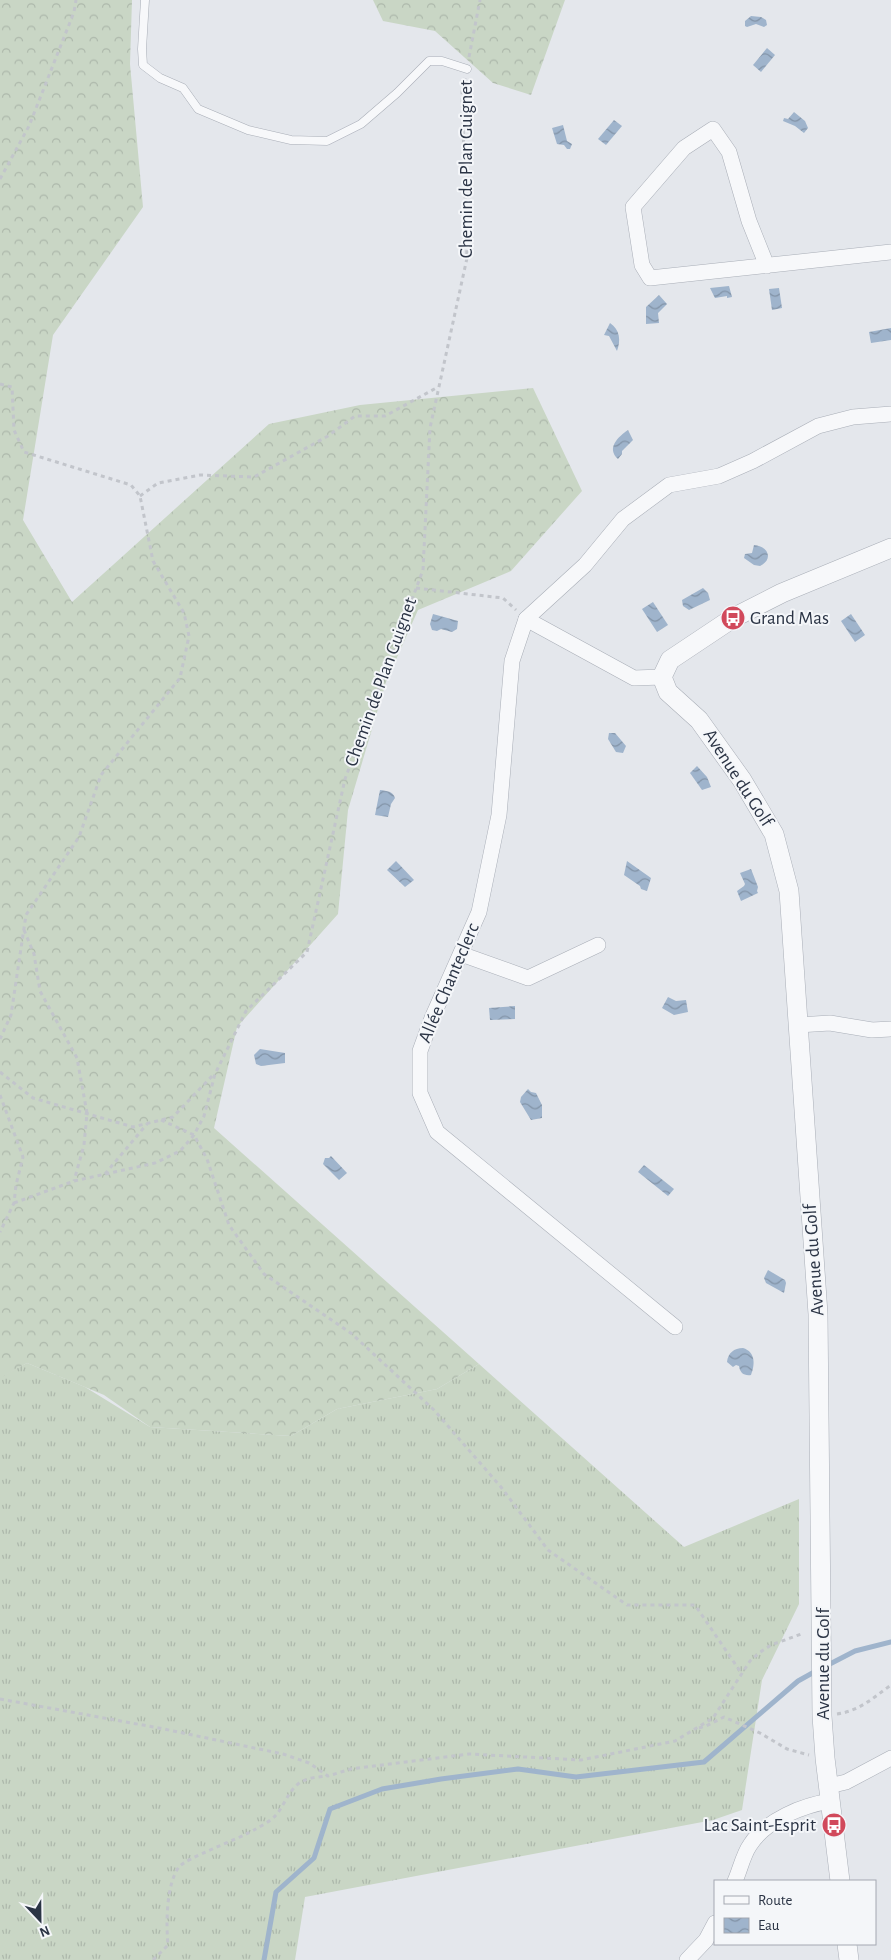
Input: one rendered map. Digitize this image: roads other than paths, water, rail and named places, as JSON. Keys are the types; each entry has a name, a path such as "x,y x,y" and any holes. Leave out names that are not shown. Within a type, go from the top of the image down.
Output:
{"street":[{"path":"767,266 750,221 729,152 713,129 684,148 633,207 642,265 650,278 767,266 891,252"},
{"path":"891,414 853,417 818,426 753,461 719,476 669,485 623,519 585,565 526,619 634,678 662,677 670,660 733,618 782,593 891,548"},
{"name":"Allée Chanteclerc","path":"526,619 512,661 499,815 479,912 432,1018 420,1051 420,1093 437,1132 675,1327"},
{"name":"Avenue du Golf","path":"662,677 668,692 698,720 742,780 774,834 789,891 818,1314 824,1688 822,1716 825,1758 840,1880"},
{"path":"461,954 528,978 598,945"},
{"path":"798,1025 830,1023 872,1030 891,1029"},
{"path":"735,1880 750,1845 762,1832 782,1817 830,1793 846,1782 891,1758"},
{"path":"687,1960 706,1940 714,1925"},
{"path":"847,1945 849,1960"}],"lane":[{"path":"145,0 143,65 160,78 183,88 198,108 248,130 291,140 327,140 361,124 397,93 428,61 442,60 467,69"}],"water":[{"path":"751,16 761,17 766,20 767,25 764,27 756,24 745,26 745,21"},
{"path":"767,48 775,55 761,72 753,65"},
{"path":"794,112 805,121 808,128 804,133 795,126 783,121 784,118 788,119"},
{"path":"614,120 622,126 606,145 598,139"},
{"path":"563,125 567,141 572,144 570,149 567,149 564,145 557,144 552,128"},
{"path":"729,286 732,297 727,298 727,296 715,298 710,288"},
{"path":"779,288 782,308 772,310 769,289"},
{"path":"659,295 667,304 658,313 659,323 646,324 646,307"},
{"path":"610,323 616,329 619,336 617,351 609,336 604,335"},
{"path":"891,328 891,340 871,343 869,332"},
{"path":"628,430 633,440 622,451 618,459 613,451 613,447 617,439"},
{"path":"754,545 763,548 768,553 767,560 760,566 754,565 744,558 745,554 752,553"},
{"path":"703,588 708,593 710,600 689,610 683,606 682,600"},
{"path":"653,602 668,625 657,632 642,609"},
{"path":"433,614 458,621 457,629 452,632 441,629 437,631 432,630 430,624"},
{"path":"851,614 865,635 855,642 841,621"},
{"path":"609,733 615,733 626,746 623,753 616,752 608,739"},
{"path":"697,766 707,777 711,787 702,790 690,773"},
{"path":"380,790 391,793 395,798 391,804 388,817 375,815"},
{"path":"396,861 414,880 405,887 387,870"},
{"path":"627,861 651,878 647,891 641,889 640,886 624,875"},
{"path":"751,869 758,887 758,893 741,901 737,891 745,884 740,873"},
{"path":"668,997 676,1001 686,1000 688,1012 674,1015 662,1008"},
{"path":"515,1006 515,1019 490,1020 489,1008"},
{"path":"260,1049 285,1053 285,1063 261,1066 256,1064 254,1055"},
{"path":"528,1089 536,1093 542,1105 542,1118 531,1120 520,1102 521,1097"},
{"path":"331,1156 347,1173 339,1180 323,1164 325,1158"},
{"path":"644,1165 674,1189 668,1196 638,1172"},
{"path":"768,1270 785,1280 784,1293 766,1283 764,1278"},
{"path":"743,1348 750,1352 753,1359 751,1375 743,1374 739,1366 733,1367 727,1362 732,1352"}],"waterway":[{"path":"826,1666 855,1651 891,1642"},
{"path":"264,1960 276,1892 314,1858 330,1809 382,1789 518,1769 576,1777 704,1762 798,1681 816,1671"}],"place":[{"name":"Grand Mas","path":"733,618"},
{"name":"Lac Saint-Esprit","path":"834,1825"}]}
